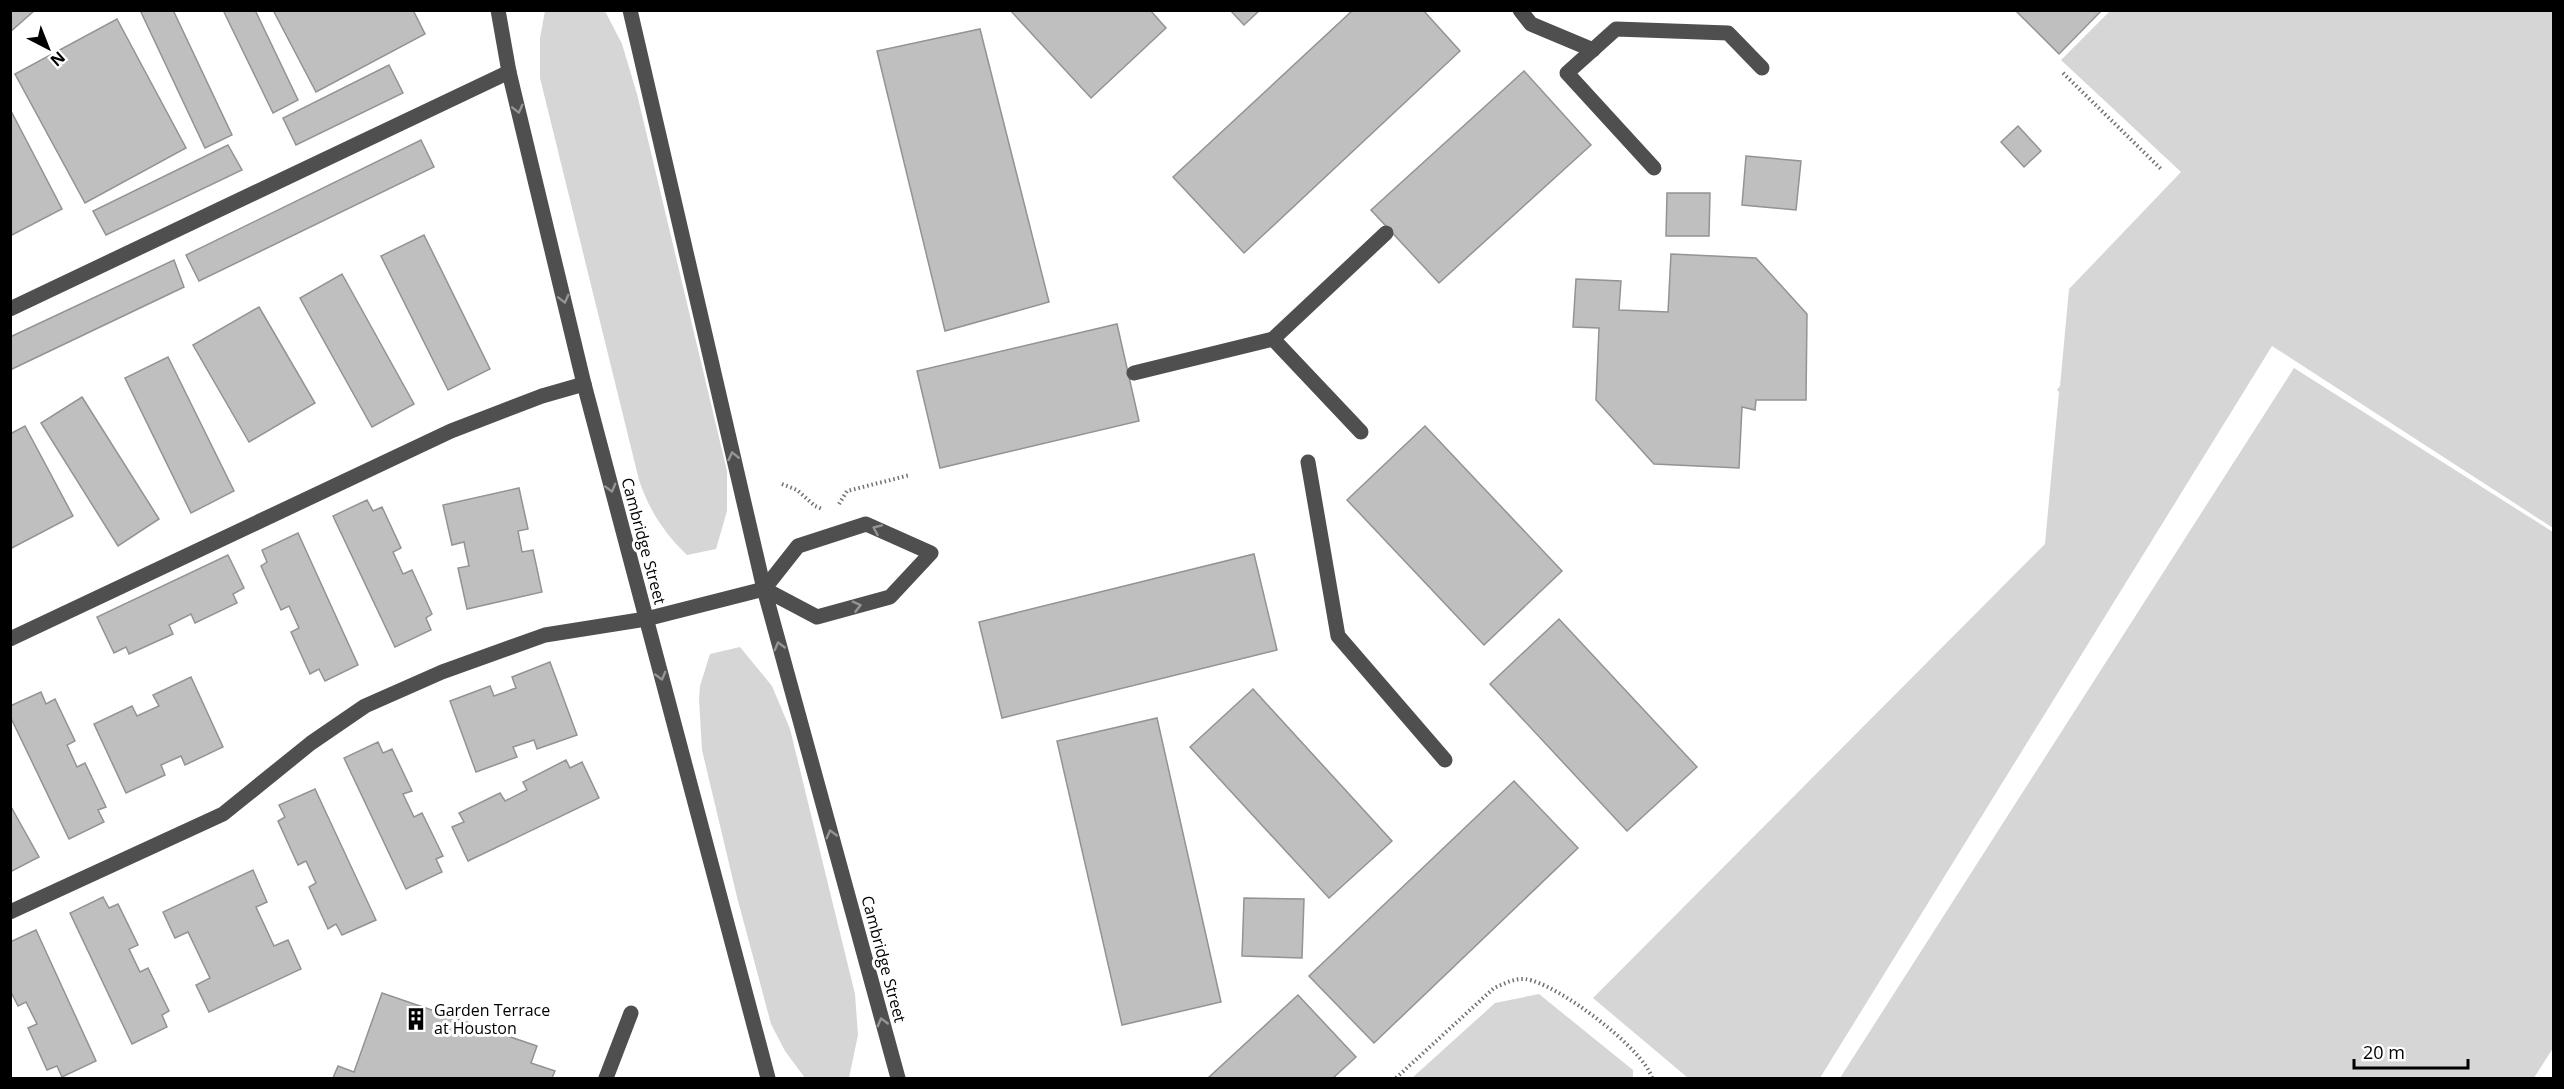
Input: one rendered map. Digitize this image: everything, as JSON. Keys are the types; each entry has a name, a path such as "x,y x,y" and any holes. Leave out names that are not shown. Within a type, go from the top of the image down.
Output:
{"street":[{"name":"Cambridge Street","path":"498,10 509,72 584,384 768,1078"},
{"name":"Cambridge Street","path":"630,10 764,589 898,1078"},
{"path":"1520,10 1531,24 1593,50"},
{"path":"1654,168 1567,73 1616,29 1728,33 1762,68"},
{"path":"10,309 509,72"},
{"path":"1134,373 1273,339 1386,232"},
{"path":"1273,339 1362,432"},
{"path":"10,639 450,431 542,396 584,384"},
{"path":"1308,462 1338,636 1445,760"},
{"path":"10,912 223,814 311,743 365,706 442,672 545,635 646,619 764,589 798,546 866,524 931,553 890,597 817,617 764,589"},
{"path":"606,1078 631,1013"}],"path":[{"path":"2063,73 2161,169"},
{"path":"837,506 847,491 910,476"},
{"path":"783,484 797,490 815,506 826,510"},
{"path":"1396,1078 1494,988 1512,980 1525,979 1551,988 1575,1001 1622,1041 1653,1078"}],"shaded area":[{"path":"545,11 605,11 622,44 637,94 727,471 727,511 716,549 687,555 658,520 639,480 540,78 540,38"},
{"path":"2110,11 2553,11 2553,528 2272,346 1820,1078 1688,1078 1593,998 2045,544 2059,392 2057,390 2060,386 2069,289 2181,172 2061,60"},
{"path":"2294,368 2553,532 2553,1048 2534,1078 1840,1078"},
{"path":"740,647 772,686 790,729 855,994 858,1035 849,1078 805,1078 785,1051 771,1024 737,897 702,750 699,699 700,686 710,654"},
{"path":"1539,994 1633,1070 1633,1078 1412,1078 1495,1003"}],"building":[{"path":"10,10 35,10 10,32"},
{"path":"140,10 173,10 232,135 205,148"},
{"path":"223,10 255,10 298,100 273,113"},
{"path":"273,10 413,10 425,34 316,92"},
{"path":"1010,10 1150,10 1166,28 1091,98"},
{"path":"1230,10 1260,10 1244,25"},
{"path":"1353,10 1423,10 1460,51 1244,253 1173,177"},
{"path":"2015,10 2102,10 2059,54"},
{"path":"117,19 186,148 85,203 15,74"},
{"path":"980,29 1049,302 945,331 877,51"},
{"path":"389,65 403,93 296,145 283,118"},
{"path":"1524,71 1591,145 1439,283 1371,210"},
{"path":"10,109 62,209 10,236"},
{"path":"2018,126 2041,151 2024,167 2001,142"},
{"path":"421,140 434,167 199,281 186,255"},
{"path":"228,145 242,170 106,235 93,211"},
{"path":"1746,156 1801,161 1796,210 1742,205"},
{"path":"1667,193 1710,193 1709,236 1666,236"},
{"path":"424,235 490,369 448,390 381,256"},
{"path":"1671,254 1756,258 1807,314 1806,400 1756,400 1755,410 1742,407 1739,468 1654,464 1596,400 1599,328 1573,327 1576,279 1621,281 1619,310 1668,312"},
{"path":"174,260 184,287 10,370 10,337"},
{"path":"342,274 414,404 372,427 300,298"},
{"path":"259,307 315,403 249,442 193,345"},
{"path":"1117,324 1139,421 940,468 917,371"},
{"path":"168,357 234,491 191,513 125,378"},
{"path":"82,397 159,519 118,546 41,423"},
{"path":"25,426 73,516 10,549 10,434"},
{"path":"1425,426 1562,571 1484,645 1347,500"},
{"path":"519,488 528,529 518,531 522,552 533,550 542,592 467,609 458,568 469,566 464,542 452,545 443,505"},
{"path":"367,500 373,511 382,507 401,548 393,552 403,574 412,570 432,614 426,618 431,630 395,647 333,516"},
{"path":"298,533 358,665 325,681 319,669 310,674 291,632 299,628 289,606 281,610 261,566 267,562 262,550"},
{"path":"1254,554 1277,650 1002,718 979,622"},
{"path":"228,555 244,588 233,594 237,603 195,623 191,614 169,625 173,634 129,654 126,647 114,653 97,617"},
{"path":"1559,619 1697,767 1627,831 1490,684"},
{"path":"550,662 577,735 537,749 534,740 513,747 517,757 476,772 450,701 490,686 494,696 516,688 512,677"},
{"path":"191,677 223,747 185,765 181,756 161,765 165,775 126,793 94,724 132,706 137,716 159,706 153,695"},
{"path":"1253,689 1392,841 1329,898 1190,747"},
{"path":"41,692 46,704 55,699 75,741 67,745 77,767 85,763 106,807 98,810 104,822 69,839 10,716 10,706"},
{"path":"1157,718 1221,1002 1122,1025 1057,741"},
{"path":"378,742 383,753 392,749 412,791 403,794 414,817 422,813 443,856 436,859 442,872 406,889 344,758"},
{"path":"566,760 570,768 582,762 599,798 468,861 452,827 464,822 459,813 500,793 505,801 527,790 523,782"},
{"path":"1514,781 1578,848 1374,1043 1309,976"},
{"path":"315,789 376,920 342,935 336,924 328,929 309,887 316,883 306,861 298,865 278,821 285,817 279,805"},
{"path":"10,805 39,857 10,872"},
{"path":"253,870 267,902 256,907 274,946 288,940 301,969 209,1012 196,985 210,978 188,932 175,938 163,912"},
{"path":"103,897 109,908 118,904 138,945 129,949 140,972 148,968 169,1011 162,1015 167,1027 132,1044 70,913"},
{"path":"1244,898 1304,899 1302,958 1242,956"},
{"path":"36,930 96,1061 62,1077 57,1066 47,1070 28,1028 37,1024 26,1002 18,1006 10,990 10,942"},
{"name":"Garden Terrace at Houston","path":"382,993 537,1046 531,1063 555,1071 552,1078 333,1078 338,1066 354,1072"},
{"path":"1298,995 1356,1057 1333,1078 1208,1078"}],"place":[{"name":"Garden Terrace at Houston","path":"416,1019"}]}
